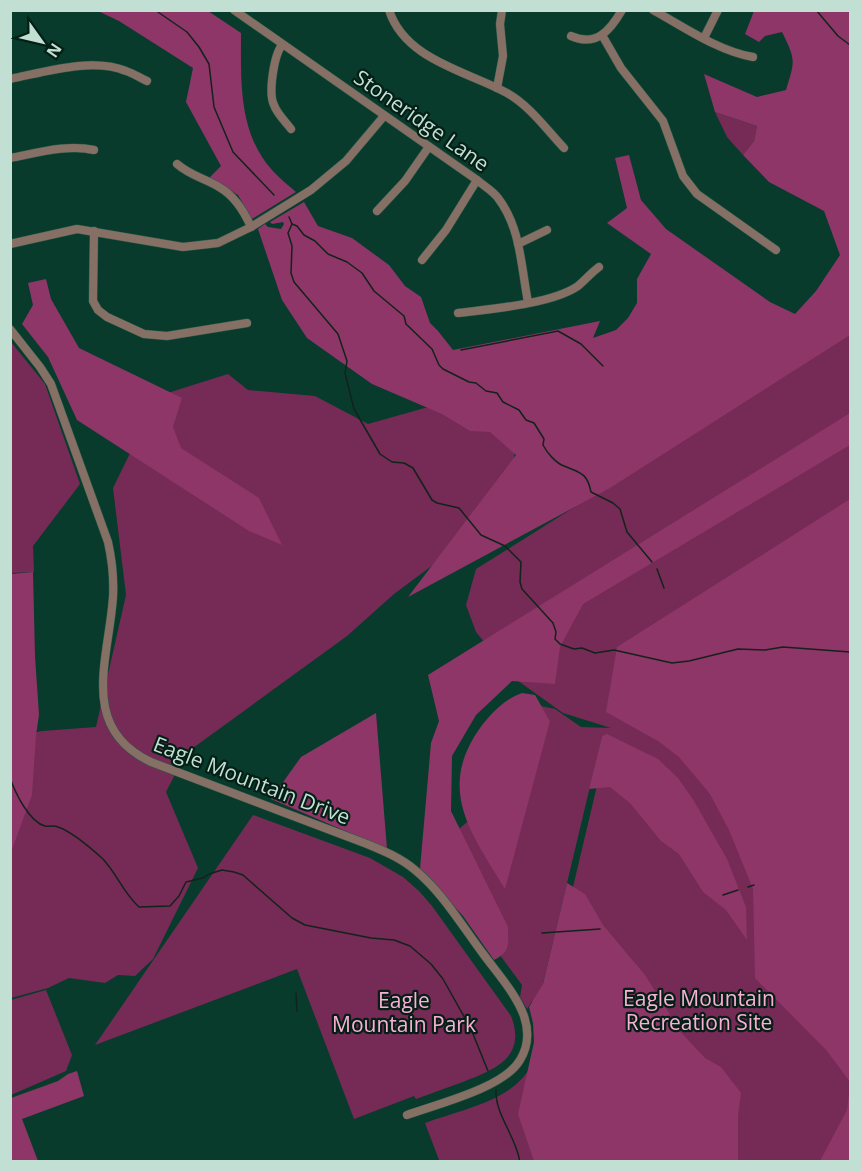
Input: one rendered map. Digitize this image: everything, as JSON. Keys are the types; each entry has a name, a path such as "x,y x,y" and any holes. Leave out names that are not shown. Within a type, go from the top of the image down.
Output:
{"street":[{"name":"Stoneridge Lane","path":"234,10 497,196 512,219 528,302"},
{"path":"389,10 400,32 414,46 438,61 508,94 527,108 564,148"},
{"path":"496,88 503,56 500,24 502,10"},
{"path":"571,36 581,41 603,35 614,25 622,10"},
{"path":"653,10 704,38 741,55 753,57"},
{"path":"704,38 718,10"},
{"path":"603,35 624,71 663,121 680,170 691,189 776,250"},
{"path":"282,45 277,54 271,92 273,105 291,129"},
{"path":"10,79 74,66 107,66 127,71 147,81"},
{"path":"10,244 78,229 183,247 218,243 251,227 300,198 320,183 346,161 384,116"},
{"path":"10,158 48,151 84,148 94,150"},
{"path":"377,211 405,181 429,148"},
{"path":"177,164 188,173 219,186 229,194 236,200 251,227"},
{"path":"422,260 446,230 477,180"},
{"path":"518,244 547,230"},
{"path":"94,231 93,301 98,310 107,317 144,333 167,336 247,322"},
{"path":"458,313 559,295 578,286 599,267"},
{"name":"Eagle Mountain Drive","path":"10,329 51,384 108,542 113,596 102,693 106,714 117,735 131,750 151,762 367,844 407,864 426,880 444,901 521,1009 527,1029 526,1045 520,1061 512,1070 492,1084 407,1115"}],"green space":[{"path":"715,112 757,126 754,141 743,155 727,137"},
{"name":"Eagle Mountain Recreation Site","path":"850,334 850,1161 437,1161 439,1160 425,1123 484,1103 517,1083 529,1069 537,1051 540,1025 532,1001 527,1009 520,997 522,985 453,891 424,859 473,817 550,721 541,706 555,709 581,727 611,728 563,713 514,678 476,632 466,605 476,569","holes":["609,735 546,1001 543,984 602,736"]},
{"path":"11,342 45,384 80,484 33,546 34,572 11,573"},
{"path":"228,374 248,390 315,396 368,424 446,402 517,430 512,477 453,550 394,594 347,636 186,753 166,792 198,868 153,959 135,976 118,975 105,983 69,978 48,988 11,998 10,822 16,736 42,731 96,727 126,595 113,488 158,396"},
{"name":"Eagle Mountain Park","path":"253,815 370,858 403,877 419,891 511,1016 515,1043 511,1053 504,1061 483,1074 416,1099 414,1096 354,1119 297,969 95,1045"},
{"path":"46,990 72,1055 66,1071 11,1095 11,1000"}],"shaded area":[{"path":"98,11 208,11 241,33 242,87 247,122 261,155 272,170 296,192 252,219 238,195 209,178 221,166 186,102 193,68 119,21"},
{"path":"754,11 850,11 850,335 610,488 408,597 516,455 490,432 470,431 442,414 372,384 307,338 282,300 258,229 265,224 268,227 281,229 283,222 272,224 270,222 304,202 318,226 352,238 389,265 405,286 421,297 430,323 453,350 600,321 593,338 616,330 628,318 637,303 637,279 651,254 607,223 627,208 615,158 629,155 641,200 666,229 770,302 795,314 816,291 840,255 824,211 769,182 743,155 754,141 757,126 715,112 704,74 757,97 786,90 793,61 790,49 782,32 765,36 759,42 745,34"},
{"path":"46,279 51,299 79,348 182,398 173,427 181,448 259,498 282,545 249,531 77,420 48,357 22,324 33,305 28,283"},
{"path":"850,413 850,445 583,604 560,647 555,684 512,681 476,715 452,756 451,811 508,927 506,950 494,960 463,916 420,869 431,743 439,721 428,675"},
{"path":"850,499 850,1082 827,1051 755,978 753,889 729,830 710,794 679,757 658,741 606,712 617,647"},
{"path":"33,572 39,715 32,795 11,852 11,574"},
{"path":"522,693 535,695 550,721 505,889 471,830 460,792 461,772 467,750 484,722 504,703"},
{"path":"376,713 387,849 271,799 301,757"},
{"path":"607,734 658,759 678,778 694,801 727,859 746,907 747,940 726,910 703,892 679,854 661,841 630,803 610,787 589,789 602,736"},
{"path":"567,883 585,894 603,925 645,975 669,1013 673,1024 705,1058 721,1067 741,1093 738,1116 738,1161 534,1161 518,1114 534,1042 529,1007 543,984"},
{"path":"77,1071 84,1096 22,1119 38,1161 11,1161 11,1098 58,1081"},
{"path":"850,1086 850,1161 820,1161 847,1110"}],"waterway":[{"path":"155,10 187,32 199,47 209,64 214,107 233,152 274,195"},
{"path":"816,10 838,36 850,45"},
{"path":"289,217 292,224 288,233 292,246 291,273 294,282 338,334 347,361 345,373 354,409 380,454 392,462 404,463 413,468 432,500 459,508 481,535 505,546 521,562 522,589 553,623 556,632 555,639 560,644 595,653 614,650 672,663 738,649 765,650 783,647 850,652"},
{"path":"292,224 328,254 347,262 362,273 374,291 404,316 406,324 432,349 443,369 469,382 476,383 486,391 497,393 503,402 519,410 526,420 534,423 544,439 543,445 552,457 561,465 582,474 591,492 620,509 627,532 652,562"},
{"path":"461,350 558,331 581,344 603,366"},
{"path":"657,569 664,588"},
{"path":"10,778 19,798 33,819 45,826 63,829 94,851 108,865 139,907 170,906 179,896 186,882 222,870 243,875 292,918 305,925 371,938 394,940 410,946 431,964 443,979 471,1029 488,1071"},
{"path":"748,887 754,885"},
{"path":"723,895 738,890"},
{"path":"542,933 600,929"},
{"path":"296,993 297,1011"},
{"path":"496,1090 499,1108 520,1162"}]}
